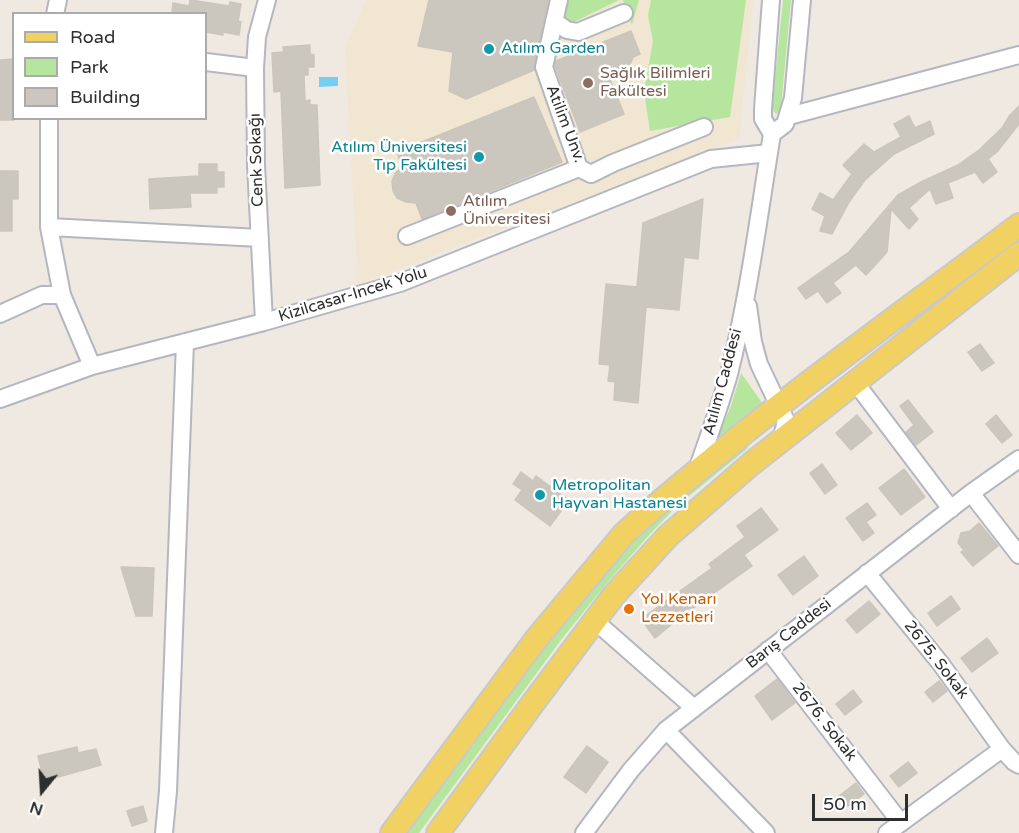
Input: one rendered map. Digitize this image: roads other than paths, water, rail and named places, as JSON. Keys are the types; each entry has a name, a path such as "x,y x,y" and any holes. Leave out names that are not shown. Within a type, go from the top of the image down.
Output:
{"main road":[{"path":"392,833 537,638 637,522 697,470 779,405 1019,225"},
{"path":"438,833 595,621 634,572 668,536 723,487 1019,254"}],"street":[{"name":"Cenk Sokağı","path":"264,322 255,68 257,37 267,0"},
{"name":"Atilim Unv.","path":"559,0 544,67 579,168 591,174 704,127"},
{"path":"771,0 763,119 772,134 785,124 789,116 795,84 802,0"},
{"path":"554,21 567,30 578,32 624,13"},
{"path":"789,116 1019,55"},
{"path":"207,62 255,68"},
{"path":"49,120 49,227 62,295 92,366"},
{"name":"Atılım Caddesi","path":"697,470 729,373 746,293 772,134"},
{"name":"Kizilcasar-Incek Yolu","path":"0,399 92,366 264,322 400,283 711,159 769,153"},
{"path":"407,236 579,168"},
{"path":"49,227 260,238"},
{"name":"Atılım Caddesi","path":"746,293 753,342 759,364 786,420 781,441"},
{"path":"0,314 42,296 62,295"},
{"path":"164,833 185,342"},
{"path":"855,382 951,509"},
{"name":"Barış Caddesi","path":"584,833 631,770 666,730 971,493 1019,459"},
{"path":"971,493 1019,555"},
{"name":"2675. Sokak","path":"867,573 941,664 1002,749 1019,765"},
{"path":"595,621 694,708"},
{"name":"2676. Sokak","path":"768,650 901,823"},
{"path":"666,730 766,833"},
{"path":"887,833 1002,749"}],"water":[{"path":"319,77 338,77 338,86 319,87"}],"place":[{"name":"Atılım Garden","path":"489,49"},
{"name":"Sağlık Bilimleri Fakültesi","path":"588,83"},
{"name":"Atılım Üniversitesi Tıp Fakültesi","path":"479,157"},
{"name":"Atılım Üniversitesi","path":"451,211"},
{"name":"Metropolitan Hayvan Hastanesi","path":"540,495"},
{"name":"Yol Kenarı Lezzetleri","path":"629,609"}]}
